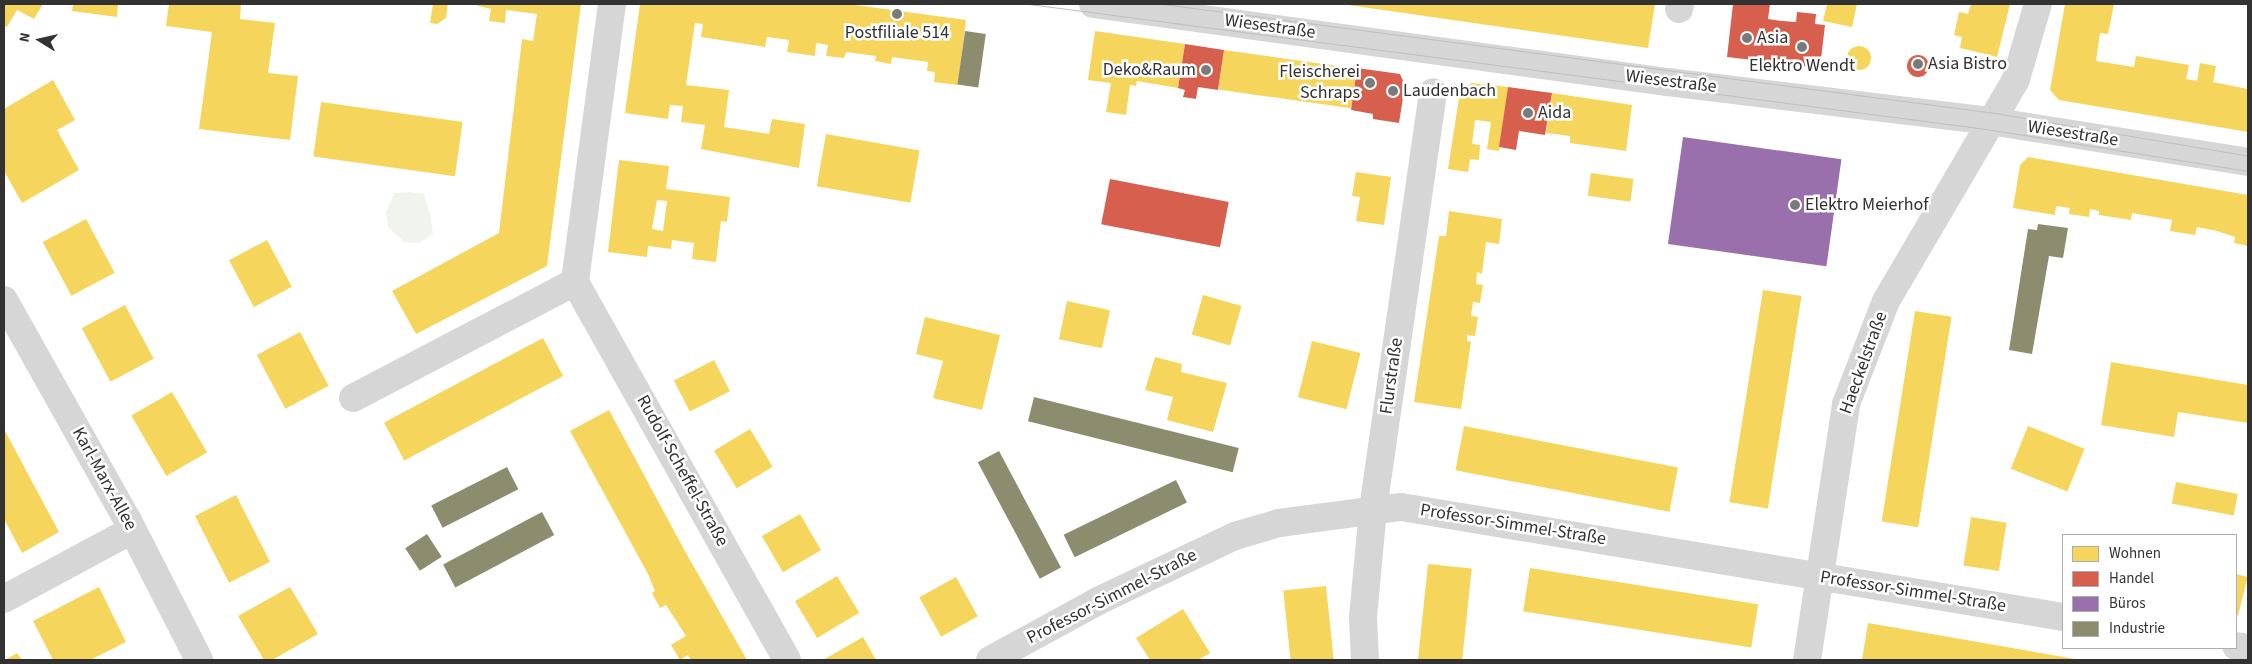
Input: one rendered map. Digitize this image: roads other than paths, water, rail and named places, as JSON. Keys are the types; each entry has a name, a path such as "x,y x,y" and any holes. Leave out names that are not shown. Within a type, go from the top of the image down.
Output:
{"street":[{"path":"354,398 575,282 612,4"},
{"name":"Wiesestraße","path":"1093,4 1249,14 1668,82 1990,121 2248,162"},
{"name":"Haeckelstraße","path":"1807,660 1846,404 1886,301 2016,79 2038,4"},
{"name":"Flurstraße","path":"1365,660 1363,617 1372,509 1433,92"},
{"name":"Rudolf-Scheffel-Straße","path":"575,282 787,660"},
{"name":"Karl-Marx-Allee","path":"4,300 132,530 199,660"},
{"name":"Professor-Simmel-Straße","path":"990,660 1100,600 1235,536 1279,523 1372,509 1401,507 2062,617"},
{"path":"4,599 132,530"}],"tram line":[{"path":"1029,4 1986,129 2248,171"},
{"path":"1163,4 1995,113 2248,156"}],"place":[{"name":"Postfiliale 514","path":"897,14"},
{"name":"Asia","path":"1747,38"},
{"name":"Elektro Wendt","path":"1802,47"},
{"name":"Asia Bistro","path":"1918,64"},
{"name":"Deko&Raum","path":"1206,70"},
{"name":"Fleischerei Schraps","path":"1370,83"},
{"name":"Laudenbach","path":"1393,91"},
{"name":"Aida","path":"1528,113"},
{"name":"Elektro Meierhof","path":"1795,205"}]}
